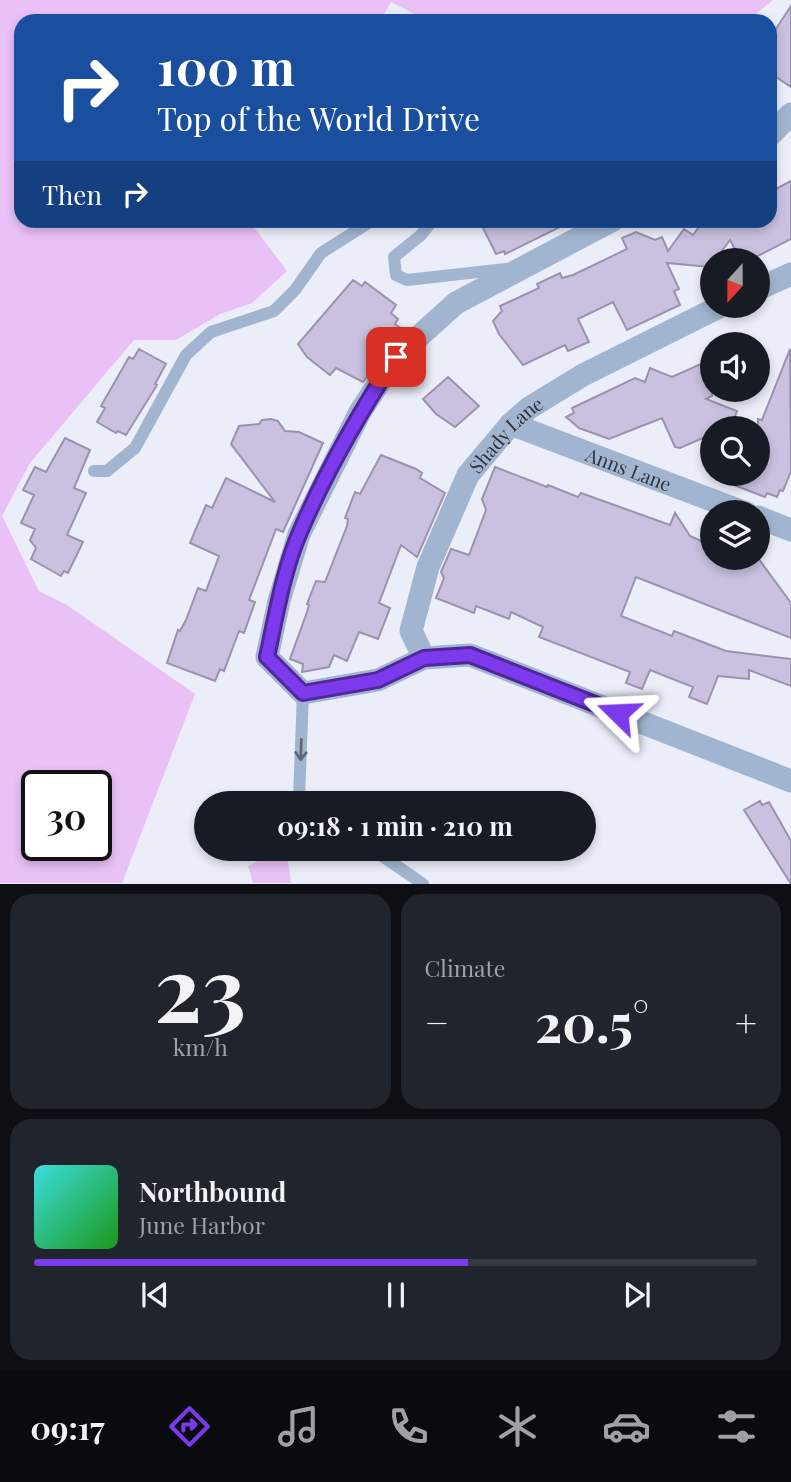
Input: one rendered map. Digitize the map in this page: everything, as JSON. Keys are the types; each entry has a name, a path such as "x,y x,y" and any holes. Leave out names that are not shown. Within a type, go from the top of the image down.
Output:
{"street":[{"path":"777,128 791,114"},
{"path":"597,228 456,303 396,357 360,412 299,534 267,657 303,693 378,680 424,658 470,655 791,781"},
{"path":"770,284 791,274"},
{"name":"Shady Lane","path":"424,658 411,631 428,566 468,475 511,424 529,408 583,376 700,317"},
{"name":"Anns Lane","path":"511,424 712,500"},
{"path":"770,522 791,530"}],"lane":[{"path":"94,471 107,471 135,448 186,355 211,332 274,311 295,290 321,253 360,228"},
{"path":"427,228 394,257 396,275 407,280 499,267 526,268"},
{"path":"299,791 303,693"},
{"path":"389,861 423,884"}],"shaded area":[{"path":"0,0 773,0 756,14 414,14 391,2 384,14 14,14 14,228 254,228 287,271 252,303 220,314 176,340 134,340 30,463 2,516 39,591 67,605 195,694 122,883 0,883"},
{"path":"258,861 288,861 291,883 253,883 248,866"}],"building":[{"path":"791,6 791,87 777,78 777,27"},
{"path":"791,181 791,239 770,250 734,248 730,240 724,248 700,248 700,266 667,263 679,289 674,291 680,305 627,330 613,302 578,319 589,342 568,351 565,345 523,365 499,334 493,321 502,311 500,306 539,288 537,284 560,273 562,278 573,275 627,249 622,238 636,232 655,240 662,237 668,251 684,229 693,235 698,228 777,228 777,188"},
{"path":"483,228 558,228 505,254 504,251 496,254"},
{"path":"353,280 362,286 365,282 396,305 391,313 398,319 395,324 402,329 363,382 336,368 330,375 307,357 298,344"},
{"path":"139,349 166,364 155,384 157,385 126,435 118,431 116,433 97,422 105,408 101,406 129,357 133,359"},
{"path":"790,349 791,471 783,491 780,490 777,497 767,493 765,497 737,486 770,486 770,416 764,416"},
{"path":"700,364 700,402 714,402 737,411 735,416 700,416 700,439 680,448 675,447 662,418 609,439 579,428 566,417 574,413 572,408 635,378 645,382 650,368 672,377"},
{"path":"448,377 479,406 455,427 436,414 423,399"},
{"path":"262,420 278,421 285,431 299,432 323,443 283,532 276,529 249,600 255,602 244,633 239,631 224,671 220,669 215,681 167,663 178,630 180,631 186,620 198,588 206,591 219,556 190,543 206,505 212,508 226,478 275,502 231,444 239,426 259,424"},
{"path":"65,438 90,450 74,488 86,493 67,535 83,542 68,573 64,571 61,576 31,559 36,548 30,540 35,529 21,523 34,495 23,490 35,467 46,472"},
{"path":"381,455 416,469 422,473 420,478 445,493 417,557 401,545 379,603 390,608 378,639 359,632 347,661 334,655 329,667 302,672 303,664 290,659 307,612 307,604 316,581 325,582 347,526 348,519 345,518 355,492 360,494"},
{"path":"495,467 547,487 548,485 578,497 581,493 670,525 675,513 690,536 700,541 700,570 767,570 791,603 791,638 636,577 621,616 672,636 674,631 726,651 791,659 791,686 749,670 749,679 718,676 707,704 689,697 693,687 650,670 642,689 626,683 630,672 539,637 543,627 511,612 509,619 476,606 474,613 436,598 444,578 441,572 451,549 469,555 486,510 482,499"},
{"path":"760,801 762,805 769,802 791,841 791,884 744,810"}],"route":[{"path":"396,357 360,412 299,534 279,601 267,657 303,693 378,680 424,658 470,655 618,713"}]}
